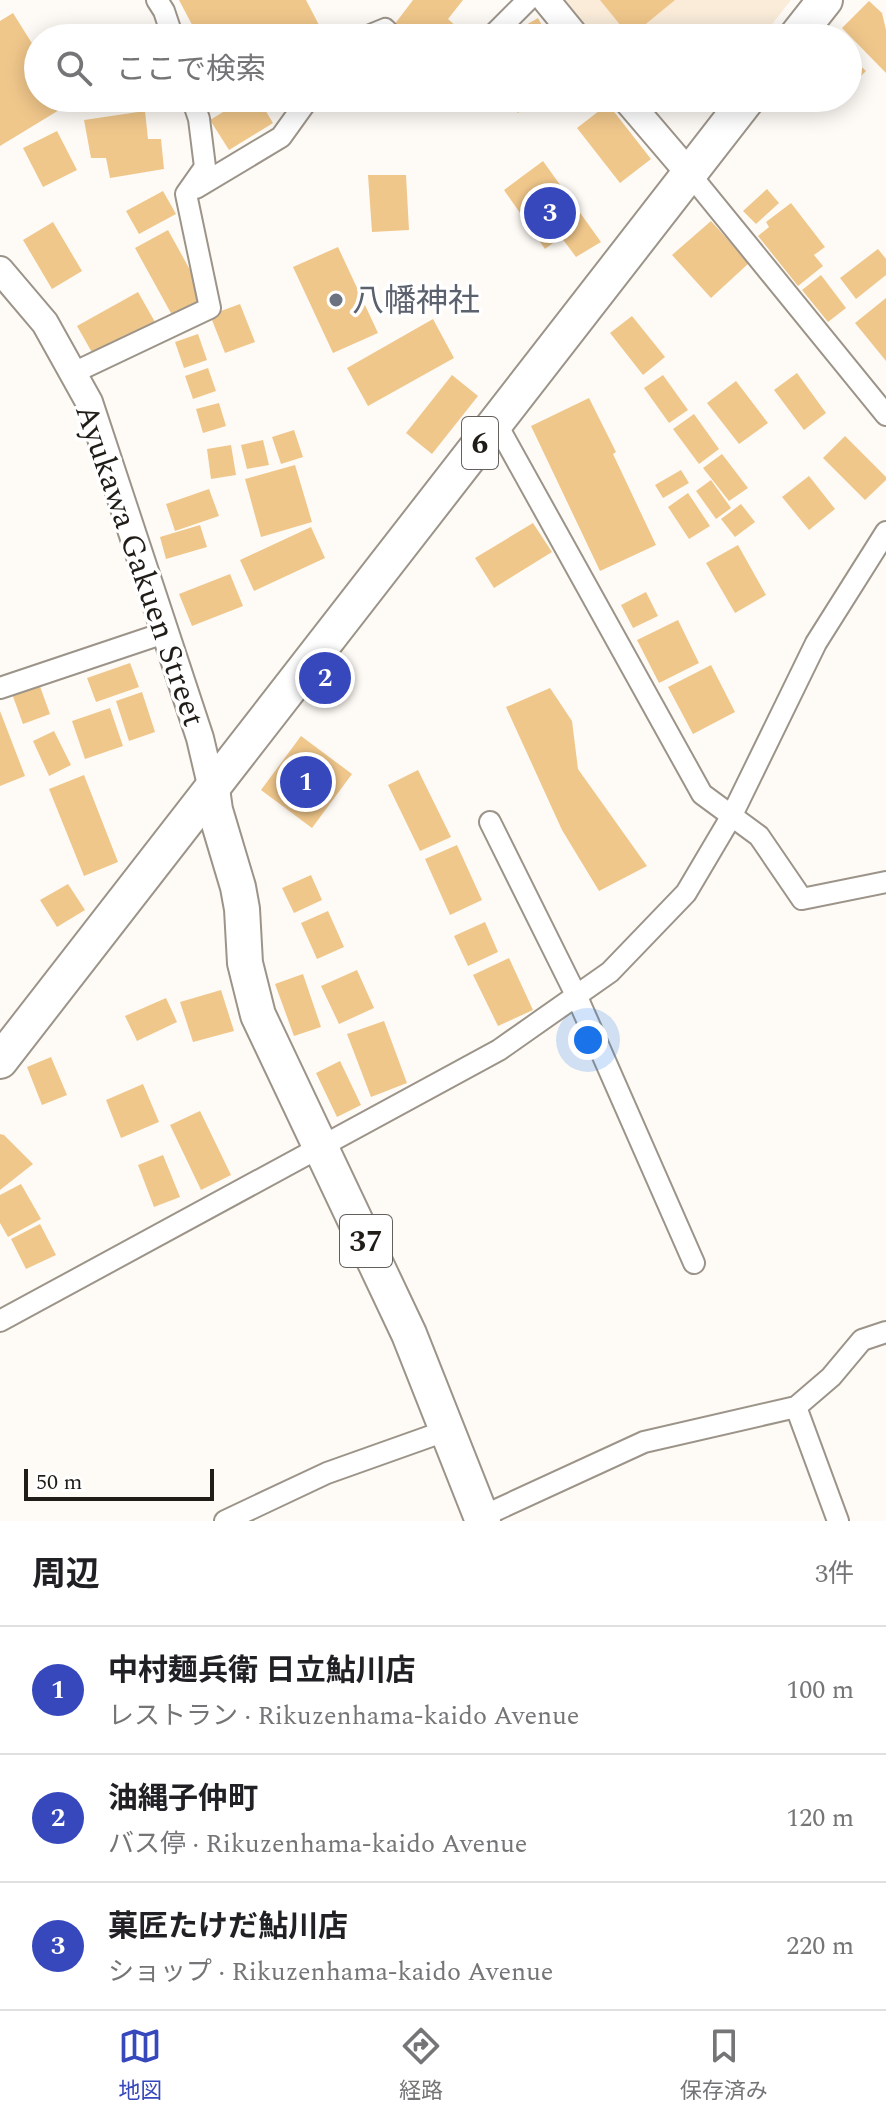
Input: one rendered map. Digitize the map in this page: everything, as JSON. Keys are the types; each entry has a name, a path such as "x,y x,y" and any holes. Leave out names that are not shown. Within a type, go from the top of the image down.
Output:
{"main road":[{"path":"806,24 825,0"},
{"name":"6","path":"0,1061 737,112"},
{"name":"37","path":"212,789 215,810 238,887 245,963 258,1015 409,1334 482,1519"}],"street":[{"path":"157,0 168,24"},
{"path":"504,24 528,0"},
{"path":"546,0 566,24"},
{"path":"73,373 210,308 186,194 205,167 197,112"},
{"path":"186,194 281,137 299,112"},
{"path":"637,112 886,415"},
{"name":"Ayukawa Gakuen Street","path":"0,270 45,323 89,402 167,632 200,738 212,789"},
{"path":"496,423 702,794 759,836 802,899 886,882"},
{"path":"0,1321 499,1050 610,972 686,893 731,817 816,643 884,538"},
{"path":"0,688 167,632"},
{"path":"490,822 577,997 694,1263"},
{"path":"482,1519 644,1442 796,1407 831,1377 862,1340 886,1332"},
{"path":"796,1407 838,1521"},
{"path":"225,1521 327,1473 448,1430"}],"shaded area":[{"path":"558,0 791,0 772,24 578,24"}],"building":[{"path":"179,0 306,0 318,24 192,24"},
{"path":"413,0 463,0 448,19 454,24 395,24"},
{"path":"600,0 675,0 646,24 619,24"},
{"path":"869,1 882,13 886,30 886,73 862,48 862,24 846,24"},
{"path":"13,13 24,31 24,112 56,112 0,146 0,21"},
{"path":"538,18 541,24 528,24"},
{"path":"145,112 148,139 161,139 164,169 110,178 106,158 91,158 84,120"},
{"path":"223,112 266,112 273,123 229,150 210,120"},
{"path":"598,112 614,112 651,159 620,183 577,128"},
{"path":"57,131 77,170 43,187 23,148"},
{"path":"543,161 601,242 576,257 561,237 545,249 504,190"},
{"name":"八幡神社","path":"368,175 406,175 409,230 372,232"},
{"path":"767,189 779,203 756,224 743,211"},
{"path":"163,191 176,214 139,234 126,211"},
{"path":"791,203 825,247 814,255 823,266 798,286 758,236 769,227 766,222"},
{"path":"711,221 749,263 711,298 672,255"},
{"path":"53,222 82,271 52,289 23,240"},
{"path":"168,230 205,297 172,315 135,248"},
{"name":"八幡神社","path":"338,247 378,333 333,353 293,267"},
{"path":"878,249 886,259 886,275 856,299 840,278"},
{"path":"821,275 846,308 828,322 802,290"},
{"path":"138,292 155,322 94,356 77,326"},
{"path":"886,298 886,361 855,323"},
{"path":"240,304 255,342 225,353 210,315"},
{"path":"632,316 665,357 643,375 610,333"},
{"path":"433,319 454,358 368,406 347,368"},
{"path":"198,334 207,360 184,368 175,342"},
{"path":"208,368 216,391 193,399 185,376"},
{"path":"797,373 826,413 804,430 774,390"},
{"path":"452,375 478,396 432,454 406,433"},
{"path":"663,375 688,410 669,423 644,388"},
{"path":"736,381 768,423 739,444 707,403"},
{"path":"589,398 656,545 600,571 531,426"},
{"path":"219,403 226,426 203,433 196,409"},
{"path":"694,414 719,449 699,464 673,429"},
{"path":"294,430 303,457 281,464 272,437"},
{"path":"845,436 886,477 865,500 823,458"},
{"path":"263,440 269,465 247,469 241,445"},
{"path":"231,445 236,475 211,479 207,449"},
{"path":"722,454 748,488 729,501 703,468"},
{"path":"295,465 312,522 261,537 245,479"},
{"path":"681,470 689,483 663,498 655,485"},
{"path":"809,476 835,509 809,530 782,497"},
{"path":"711,480 731,508 716,519 696,491"},
{"path":"209,489 219,516 175,531 166,504"},
{"path":"688,493 710,526 689,539 668,507"},
{"path":"741,504 755,522 735,537 721,519"},
{"path":"533,523 552,552 494,588 475,558"},
{"path":"200,525 207,547 166,559 160,537"},
{"path":"311,527 325,558 254,591 240,560"},
{"path":"738,545 766,595 735,613 706,563"},
{"path":"230,574 243,606 192,626 179,594"},
{"path":"646,592 658,616 633,628 621,605"},
{"path":"678,620 699,663 659,683 637,640"},
{"path":"130,663 139,687 96,702 87,678"},
{"path":"711,665 735,712 693,734 668,687"},
{"path":"38,681 50,714 23,724 11,691"},
{"path":"550,688 572,721 578,769 647,866 599,891 562,830 506,707"},
{"path":"142,692 155,732 129,741 116,701"},
{"path":"110,708 123,746 85,759 72,721"},
{"path":"0,711 25,776 0,786"},
{"path":"54,731 71,765 49,776 33,741"},
{"path":"301,736 352,774 312,828 261,790"},
{"path":"418,770 451,837 420,851 388,785"},
{"path":"84,775 118,862 84,876 49,789"},
{"path":"457,845 482,900 450,915 425,859"},
{"path":"311,875 322,900 294,913 282,888"},
{"path":"68,884 85,910 57,927 40,900"},
{"path":"328,911 344,947 317,959 301,923"},
{"path":"485,922 498,952 468,966 454,936"},
{"path":"509,958 533,1010 498,1026 473,975"},
{"path":"357,970 374,1008 339,1024 321,986"},
{"path":"303,974 321,1027 294,1036 275,984"},
{"path":"221,990 234,1031 193,1042 180,1002"},
{"path":"166,998 177,1022 137,1041 125,1016"},
{"path":"384,1021 407,1083 371,1097 347,1034"},
{"path":"51,1057 67,1095 42,1105 27,1067"},
{"path":"340,1061 361,1105 337,1117 316,1073"},
{"path":"143,1084 159,1122 121,1138 106,1100"},
{"path":"200,1111 231,1175 201,1190 170,1125"},
{"path":"0,1134 33,1164 0,1190"},
{"path":"163,1155 180,1197 154,1207 138,1165"},
{"path":"21,1184 41,1219 8,1237 0,1223 0,1195"},
{"path":"40,1224 56,1255 26,1269 11,1239"}],"place":[{"name":"菓匠たけだ鮎川店","path":"550,213"},
{"name":"八幡神社","path":"336,300"},
{"name":"油縄子仲町","path":"325,678"},
{"name":"中村麺兵衛 日立鮎川店","path":"306,782"}]}
